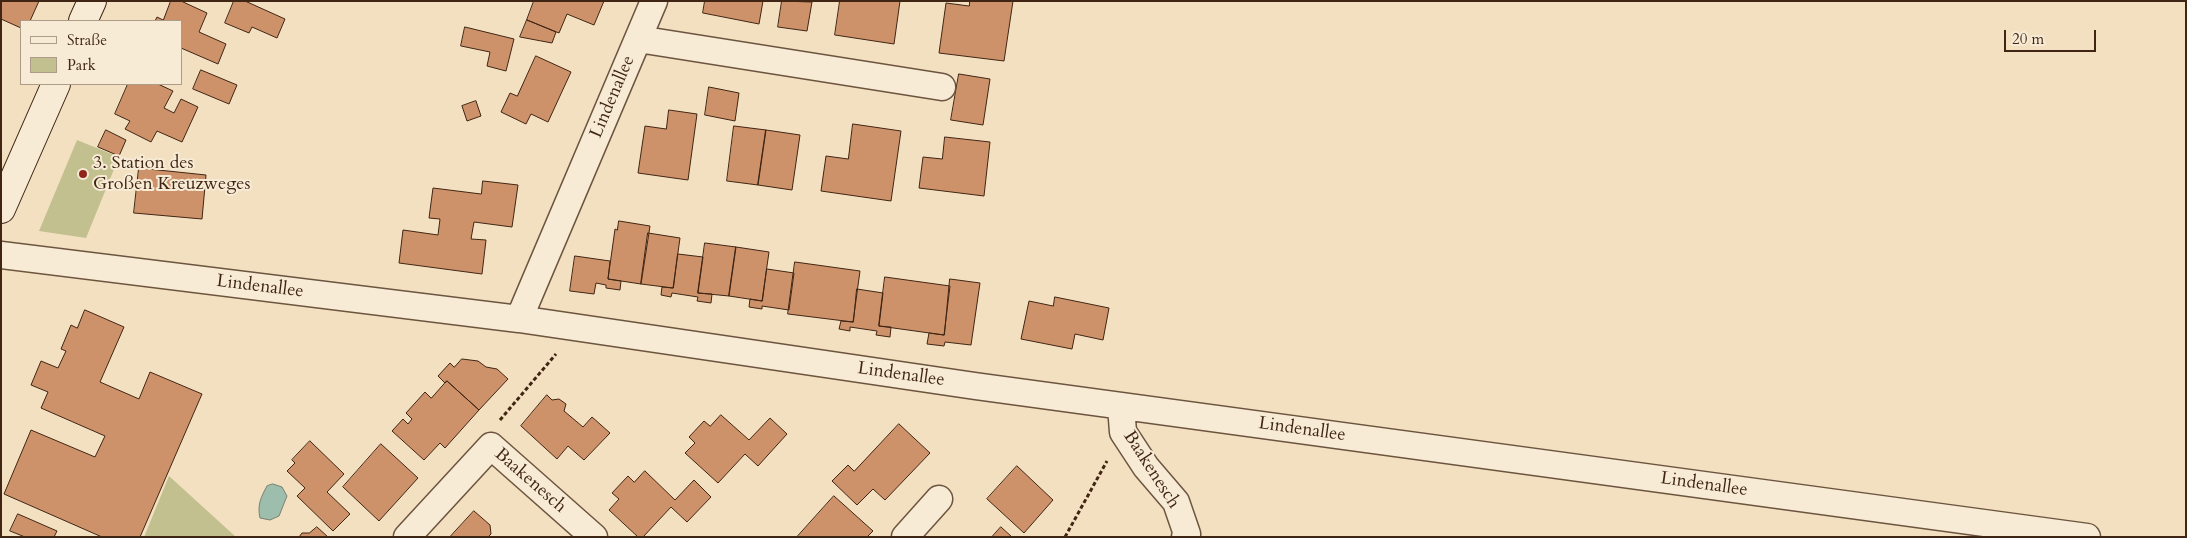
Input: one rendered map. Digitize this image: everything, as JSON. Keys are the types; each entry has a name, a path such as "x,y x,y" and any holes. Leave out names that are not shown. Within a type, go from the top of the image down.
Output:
{"street":[{"path":"83,20 92,1"},
{"name":"Lindenallee","path":"518,319 654,1"},
{"name":"Lindenallee","path":"638,39 942,87"},
{"path":"1,209 56,85"},
{"name":"Lindenallee","path":"1,255 518,319 1121,406 2086,537"},
{"name":"Baakenesch","path":"1121,406 1123,432 1146,467 1176,502 1189,536"},
{"name":"Baakenesch","path":"407,537 491,446 594,537"},
{"path":"905,537 939,499"}],"path":[{"path":"491,446 497,423 556,354 573,328"},
{"path":"1065,537 1123,432"}],"green space":[{"path":"77,140 119,157 86,238 39,231"},
{"path":"169,476 236,537 144,537"}],"shaded area":[{"path":"273,484 282,487 287,496 279,516 270,520 260,518 259,505 261,498 267,486"}],"building":[{"path":"1,1 39,1 30,20 20,20 20,28 1,19"},
{"path":"171,1 181,1 207,13 199,32 226,44 218,64 182,48 182,20 163,20"},
{"path":"234,1 245,1 285,19 277,38 252,27 249,33 225,23"},
{"path":"534,1 604,1 594,25 567,14 559,33 527,20"},
{"path":"705,1 763,1 759,24 703,13"},
{"path":"782,1 812,2 807,31 778,27"},
{"path":"840,1 900,1 894,44 835,35"},
{"path":"970,1 1013,1 1004,61 939,53 946,3 969,6"},
{"path":"527,20 556,32 552,43 520,37"},
{"path":"465,27 514,39 506,71 487,66 490,52 461,46"},
{"path":"536,56 571,72 548,122 531,114 526,124 501,112 510,93 517,96"},
{"path":"201,70 237,85 229,104 193,89"},
{"path":"959,74 990,79 983,125 951,120"},
{"path":"128,85 160,85 173,91 164,108 174,113 181,99 198,107 182,142 157,131 151,142 125,129 130,121 115,114"},
{"path":"709,87 739,93 735,121 705,115"},
{"path":"476,101 481,116 467,121 462,106"},
{"path":"669,110 697,114 688,180 638,173 645,126 666,129"},
{"path":"853,124 901,131 891,201 821,191 826,156 848,159"},
{"path":"734,126 766,130 758,185 727,181"},
{"path":"106,130 126,140 119,156 98,147"},
{"path":"766,130 800,135 792,190 758,185"},
{"path":"945,137 990,142 984,196 919,188 923,157 942,159"},
{"path":"139,168 206,175 202,219 134,213"},
{"path":"483,181 518,185 512,227 474,222 471,239 486,240 482,274 399,263 403,230 438,235 440,219 429,218 433,188 481,194"},
{"path":"619,221 650,226 641,284 608,279 615,229 617,230"},
{"path":"648,233 680,238 673,288 641,284"},
{"path":"705,243 736,247 729,296 698,293"},
{"path":"736,247 769,252 762,301 729,296"},
{"path":"678,254 703,257 698,293 712,294 711,303 697,301 698,297 672,293 671,297 661,295 662,287 673,288"},
{"path":"575,256 610,261 608,279 621,281 620,290 606,288 606,285 596,283 594,294 570,291"},
{"path":"795,262 860,271 853,322 788,314"},
{"path":"767,269 794,273 789,310 762,306 762,309 749,307 750,299 762,301"},
{"path":"885,277 950,286 944,335 879,326"},
{"path":"950,279 980,283 971,345 945,342 944,346 927,344 929,333 944,335"},
{"path":"857,289 883,293 879,326 891,327 890,337 876,335 877,331 850,327 850,331 839,329 841,321 853,322"},
{"path":"1055,297 1109,308 1103,340 1075,334 1072,349 1021,339 1029,301 1053,306"},
{"path":"85,310 124,327 100,382 139,399 150,372 202,394 140,537 102,537 4,494 31,430 95,457 105,436 41,408 48,392 31,385 41,361 58,368 66,351 61,349 71,325 77,328"},
{"path":"462,359 478,361 486,367 497,369 508,379 479,410 447,381 445,383 438,376 450,363 454,367"},
{"path":"447,381 479,410 445,448 440,443 424,460 392,431 403,419 408,424 412,419 406,413 425,392 431,398"},
{"path":"547,395 552,400 559,399 566,404 564,411 583,427 592,417 610,433 584,460 568,446 557,459 521,426"},
{"path":"721,415 749,440 770,418 787,434 758,466 745,454 718,483 685,453 695,443 689,437 704,421 710,426"},
{"path":"899,424 930,453 885,500 873,489 857,505 832,481 848,465 854,471"},
{"path":"310,441 344,474 327,492 350,514 333,531 297,496 305,488 287,471 295,463 292,460"},
{"path":"381,444 418,478 379,521 343,487"},
{"path":"1017,466 1053,500 1024,533 987,499"},
{"path":"645,471 675,500 694,480 711,497 687,522 671,507 643,537 638,537 609,510 619,499 612,493 628,476 634,482"},
{"path":"834,496 873,531 867,537 797,537"},
{"path":"474,511 490,525 491,534 488,537 450,537"},
{"path":"18,514 57,531 54,537 25,537 10,531"},
{"path":"317,527 328,537 299,537 302,533 309,533"},
{"path":"1001,527 1012,537 992,537"}],"place":[{"name":"3. Station des Großen Kreuzweges","path":"83,174"}]}
